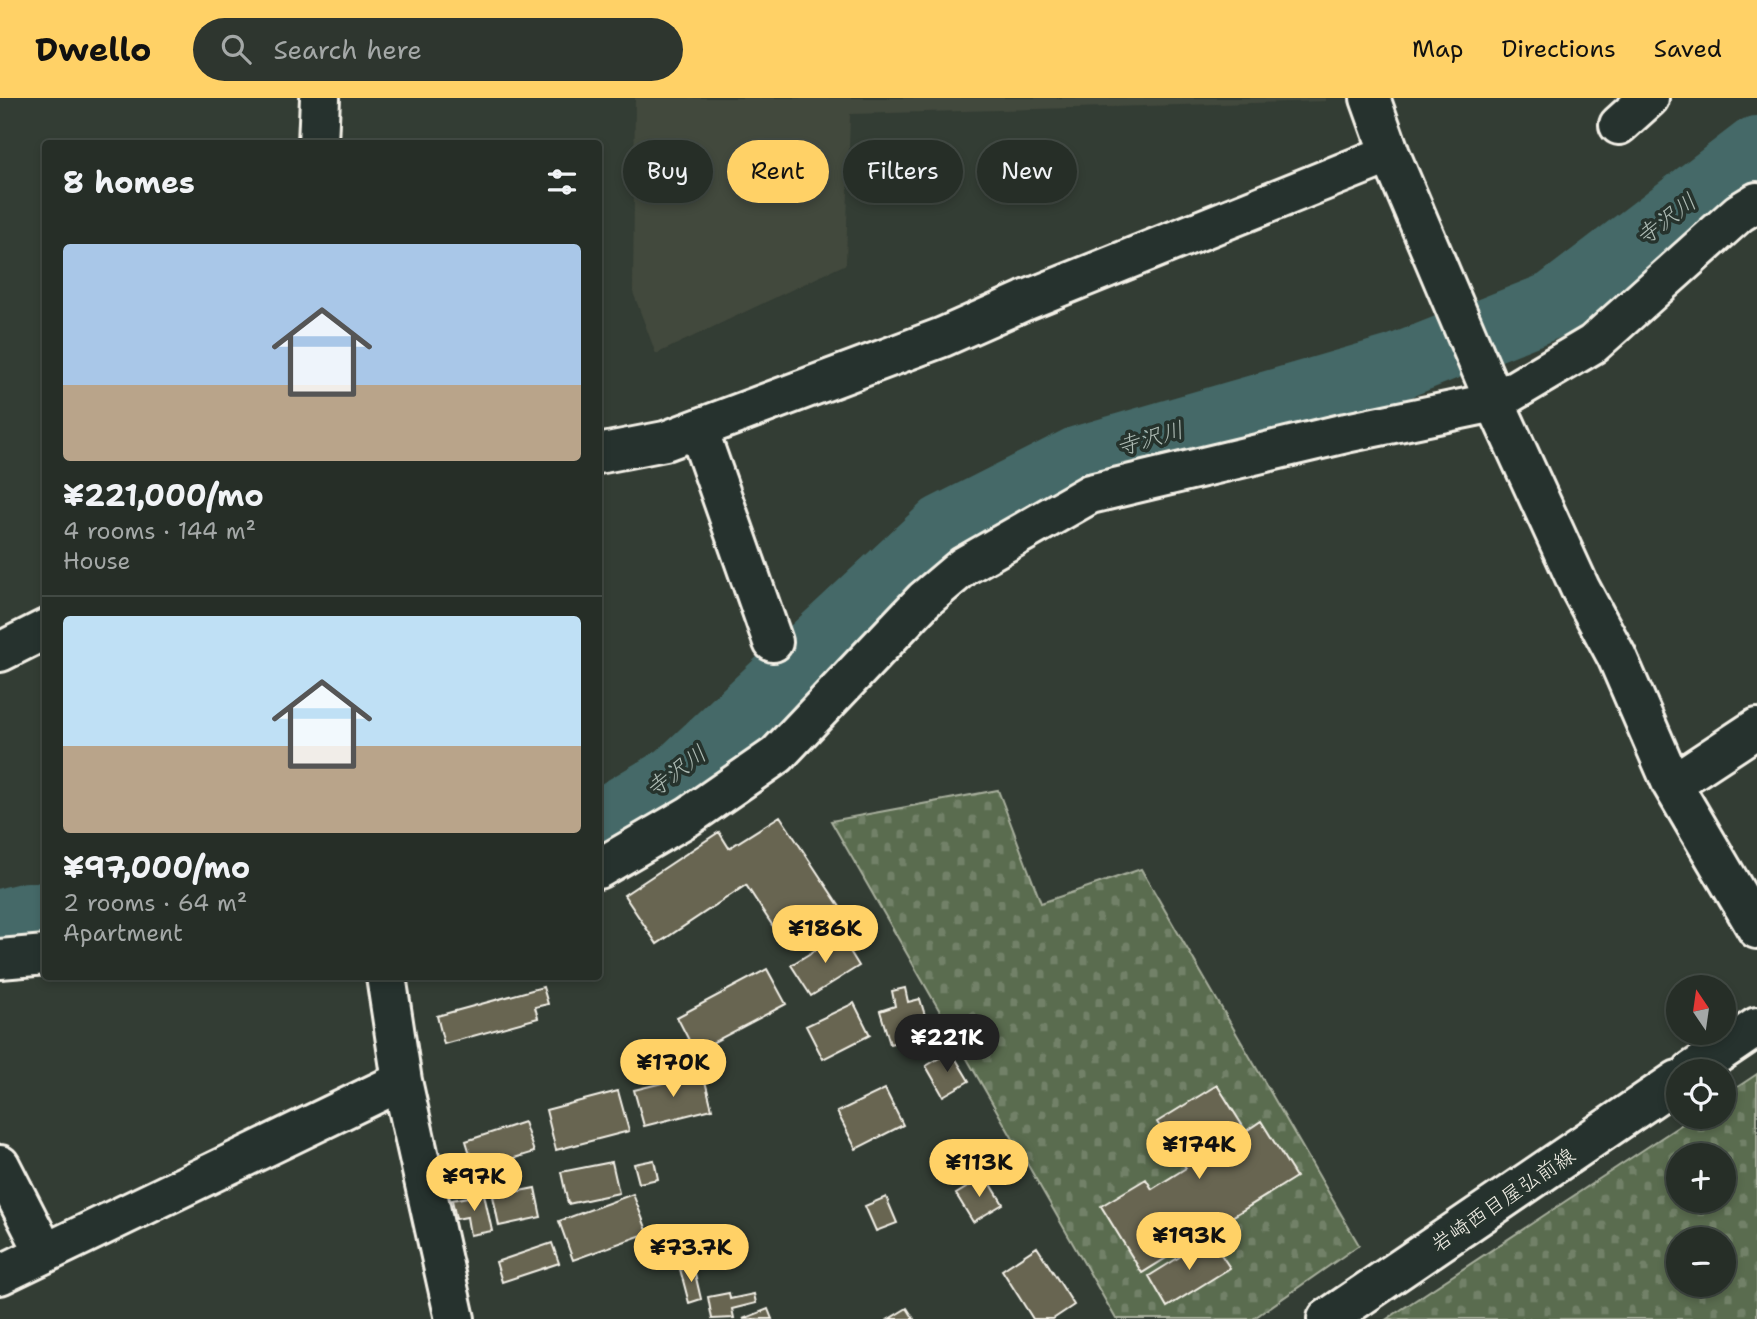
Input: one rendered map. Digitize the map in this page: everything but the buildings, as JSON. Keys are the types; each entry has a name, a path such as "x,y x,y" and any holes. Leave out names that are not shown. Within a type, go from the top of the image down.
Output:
{"street":[{"path":"318,140 320,98"},
{"path":"1370,98 1390,154 1491,392 1580,588 1617,657 1672,784 1757,929"},
{"path":"1619,125 1649,98"},
{"path":"602,453 666,441 943,337 1024,301 1390,154"},
{"path":"602,867 689,816 777,755 924,600 964,566 1090,494 1346,433 1491,392 1593,345 1739,213 1757,202"},
{"path":"698,429 773,642"},
{"path":"0,652 42,631"},
{"path":"1672,784 1757,728"},
{"path":"0,959 42,955"},
{"path":"387,980 402,1081 455,1319"},
{"path":"1710,1059 1757,1027"},
{"path":"0,1275 402,1081"},
{"name":"岩崎西目屋弘前線","path":"1340,1315 1666,1088"},
{"path":"0,1165 45,1253"}],"shaded area":[{"path":"635,98 1326,98 1326,101 850,114 849,140 843,140 843,203 848,203 846,264 656,354 633,292 634,203 713,203 713,140 635,140"}],"green space":[{"path":"998,790 1041,903 1141,869 1359,1245 1253,1319 1116,1319 831,821"},
{"path":"1757,1074 1757,1319 1387,1319 1675,1129 1736,1129 1736,1088"}],"waterway":[{"name":"寺沢川","path":"602,822 677,777 943,528 1079,459 1397,367 1555,304 1757,149"},
{"name":"寺沢川","path":"0,922 28,915 42,916"}]}
